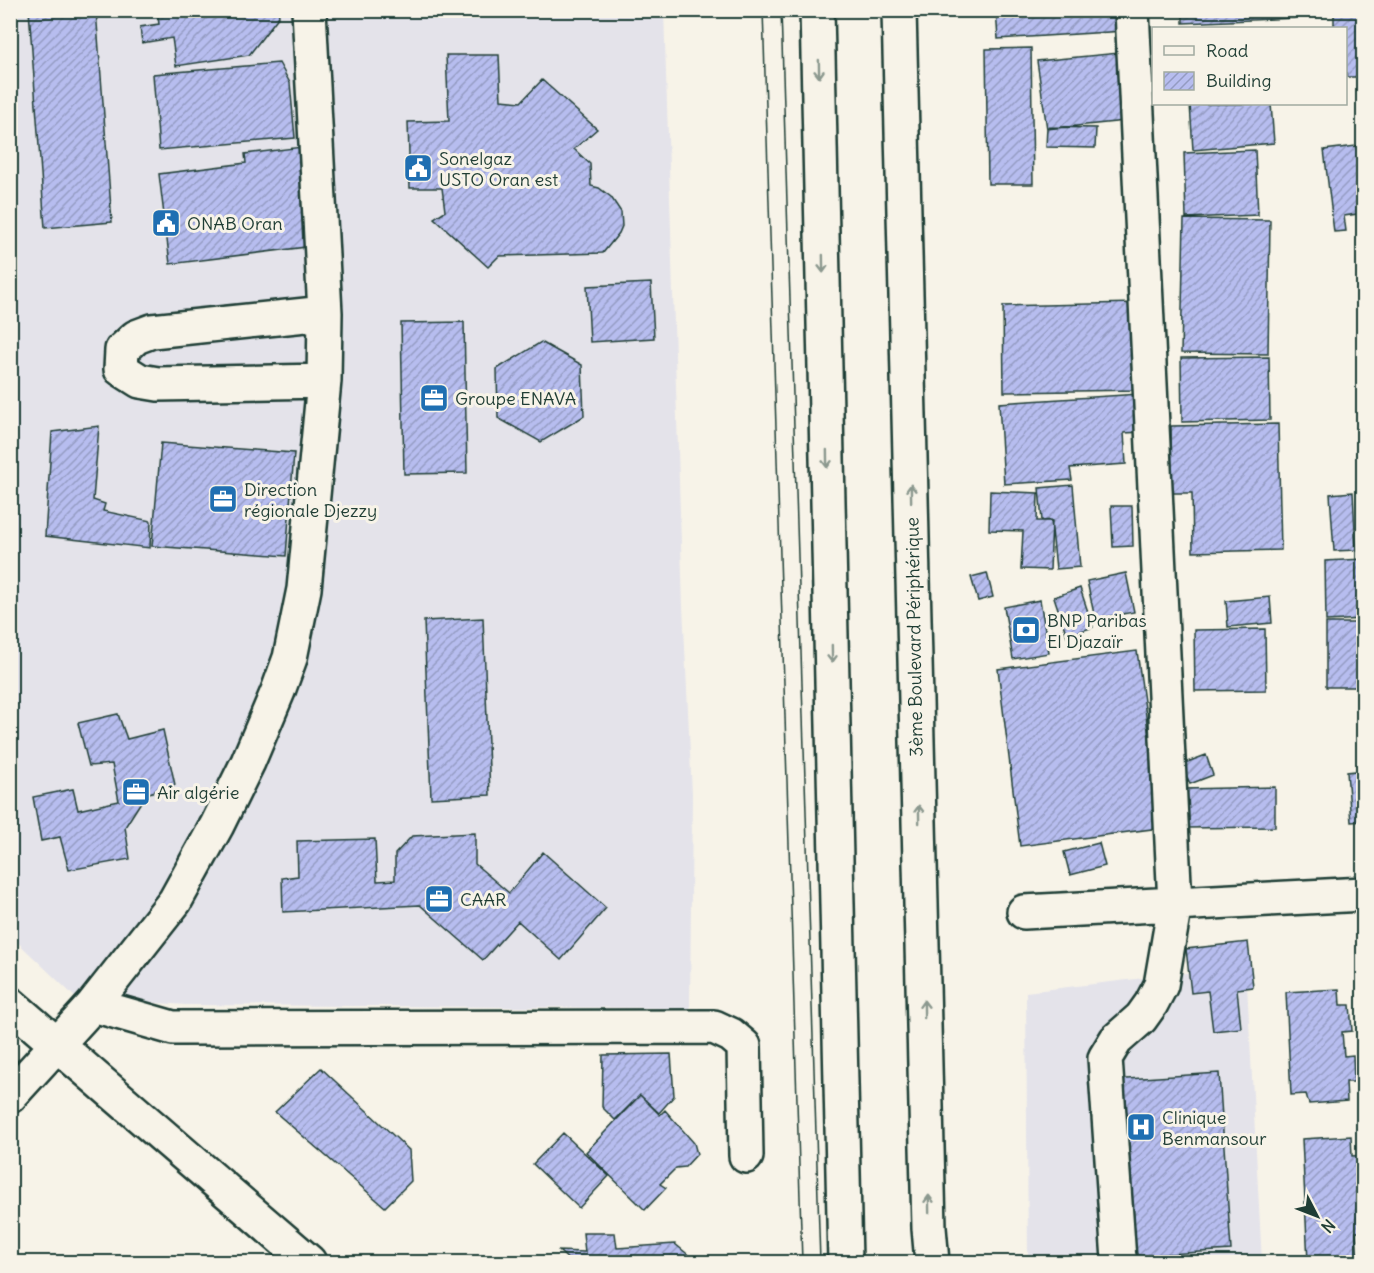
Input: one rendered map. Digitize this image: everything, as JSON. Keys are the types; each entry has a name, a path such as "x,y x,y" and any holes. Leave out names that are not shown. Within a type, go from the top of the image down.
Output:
{"main road":[{"path":"10,1096 93,1005 175,901 217,825 248,762 290,658 304,589 324,381 325,313 309,10"},
{"path":"817,10 845,1263"},
{"name":"3ème Boulevard Périphérique","path":"899,10 929,1228 932,1263"},
{"path":"1121,1263 1105,1058 1116,1040 1146,1011 1161,985 1175,904 1132,10"},
{"path":"324,381 158,384 140,381 121,369 122,350 136,337 152,331 325,313"},
{"path":"1024,912 1364,894"},
{"path":"10,1004 309,1263"},
{"path":"93,1005 173,1028 714,1027 731,1035 744,1046 746,1156"}],"shaded area":[{"path":"10,11 664,11 683,606 692,794 690,1008 186,1005 75,997 11,936"},
{"name":"Clinique Benmansour","path":"1246,966 1262,1262 1028,1262 1026,992"}],"building":[{"path":"29,10 96,10 112,222 45,228"},
{"path":"157,10 278,10 279,16 249,55 176,66 172,38 142,43 140,27 159,24"},
{"path":"996,10 1139,10 1141,30 998,39"},
{"path":"1183,10 1294,10 1294,18 1183,23"},
{"path":"1334,10 1364,10 1364,77 1347,77 1347,27 1334,27"},
{"path":"1031,48 1033,184 988,184 986,49"},
{"path":"1119,53 1125,121 1047,129 1037,61"},
{"path":"446,55 499,55 501,100 521,102 542,80 597,129 574,149 590,164 591,186 599,188 611,197 621,212 622,226 619,233 603,253 499,256 488,267 434,218 445,211 442,188 410,188 408,122 449,121"},
{"path":"279,63 290,83 295,138 159,150 153,74"},
{"path":"1190,105 1271,105 1274,143 1193,150"},
{"path":"1047,127 1096,128 1095,148 1046,147"},
{"path":"1364,145 1364,213 1344,216 1346,231 1334,232 1324,150"},
{"path":"302,147 314,246 170,264 159,174 246,163 245,154"},
{"path":"1255,150 1258,215 1186,218 1184,153"},
{"path":"1184,219 1270,220 1268,354 1181,353"},
{"path":"651,283 654,338 590,342 587,286"},
{"path":"1137,303 1138,390 1004,392 1003,306"},
{"name":"Groupe ENAVA","path":"464,322 467,473 404,474 401,323"},
{"path":"541,342 582,365 584,416 541,442 498,418 497,369"},
{"path":"1269,357 1270,420 1182,422 1181,358"},
{"path":"1140,394 1142,432 1124,433 1126,464 1070,468 1072,480 1004,484 999,403"},
{"path":"1278,424 1281,550 1193,552 1192,493 1172,493 1171,426"},
{"path":"99,426 93,500 105,504 103,511 151,521 150,548 45,536 52,432"},
{"name":"Direction régionale Djezzy","path":"161,443 294,453 286,556 152,546"},
{"path":"1073,485 1080,567 1056,569 1051,520 1042,521 1039,488"},
{"path":"990,491 1038,493 1037,521 1052,521 1050,570 1021,569 1023,531 989,530"},
{"path":"1353,492 1356,550 1334,551 1330,494"},
{"path":"1111,506 1132,506 1133,546 1113,547"},
{"path":"1364,559 1364,619 1326,621 1325,561"},
{"path":"987,573 993,597 978,601 971,577"},
{"path":"1126,573 1134,612 1095,619 1087,581"},
{"path":"1080,588 1093,627 1067,636 1054,597"},
{"path":"1270,597 1272,623 1228,627 1226,601"},
{"name":"BNP Paribas El Djazaïr","path":"1040,600 1049,653 1013,659 1004,607"},
{"path":"483,618 490,795 431,798 424,621"},
{"path":"1326,623 1364,623 1364,687 1326,687"},
{"path":"1265,629 1266,690 1195,691 1194,630"},
{"path":"1137,651 1157,795 1167,827 1020,846 998,669"},
{"name":"Air algérie","path":"118,714 127,739 163,730 175,785 146,794 125,827 130,859 69,870 60,837 41,841 33,797 73,789 78,810 119,801 112,764 89,766 78,723"},
{"path":"1206,755 1213,775 1190,784 1182,764"},
{"path":"1364,770 1364,821 1351,822 1347,772"},
{"path":"1275,787 1275,827 1185,828 1184,789"},
{"name":"CAAR","path":"475,833 475,864 509,893 543,852 606,908 561,960 518,921 483,960 420,905 283,912 282,878 298,876 297,841 375,839 377,881 395,880 395,854 412,836"},
{"path":"1099,843 1105,866 1070,875 1064,852"},
{"path":"1248,942 1253,987 1237,989 1241,1028 1213,1031 1208,991 1191,993 1186,949"},
{"path":"1339,989 1340,1005 1350,1005 1352,1031 1342,1032 1344,1056 1353,1055 1354,1082 1346,1082 1347,1101 1309,1104 1306,1094 1291,1095 1286,992"},
{"path":"671,1054 674,1096 659,1113 640,1095 615,1120 602,1107 603,1055"},
{"path":"321,1068 409,1150 411,1181 385,1207 275,1112"},
{"path":"1219,1073 1231,1250 1123,1257 1112,1080"},
{"path":"640,1095 660,1115 665,1110 694,1143 697,1154 685,1167 676,1168 660,1184 666,1188 645,1210 586,1152"},
{"path":"563,1133 609,1176 579,1208 533,1164"},
{"path":"1351,1136 1352,1156 1364,1155 1364,1232 1356,1232 1358,1262 1308,1262 1302,1139"},
{"path":"583,1233 615,1233 617,1248 675,1244 691,1257 691,1262 571,1262 559,1251 585,1252"}],"tram line":[{"path":"763,10 802,1262"},
{"path":"781,10 820,1262"}],"place":[{"name":"Sonelgaz USTO Oran est","path":"418,168"},
{"name":"ONAB Oran","path":"166,223"},
{"name":"Groupe ENAVA","path":"434,398"},
{"name":"Direction régionale Djezzy","path":"223,499"},
{"name":"BNP Paribas El Djazaïr","path":"1026,630"},
{"name":"Air algérie","path":"136,792"},
{"name":"CAAR","path":"439,899"},
{"name":"Clinique Benmansour","path":"1141,1127"}]}
